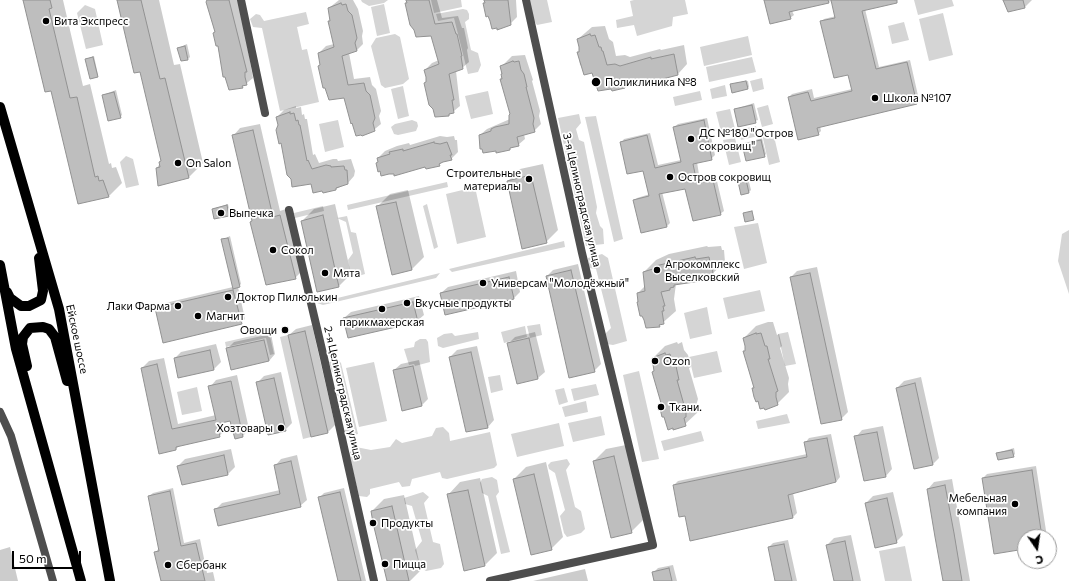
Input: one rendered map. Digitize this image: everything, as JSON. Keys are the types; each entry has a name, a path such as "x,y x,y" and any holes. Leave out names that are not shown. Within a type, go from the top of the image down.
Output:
{"main road":[{"name":"Ейское шоссе","path":"0,107 59,309 110,581"},
{"path":"4,288 10,298 21,306 29,306 40,300 43,290 36,230"},
{"path":"0,265 16,349 81,581"},
{"path":"41,441 22,344 25,332 30,328 43,327 49,330 55,337 81,427"}],"street":[{"path":"241,0 265,113"},
{"name":"3-я Целиноградская улица","path":"490,581 653,545 582,253 526,0"},
{"name":"2-я Целиноградская улица","path":"288,210 332,390 374,581"},
{"path":"0,412 11,436 53,581"}],"shaded area":[{"path":"361,0 388,0 384,3 369,6"},
{"path":"431,0 461,0 462,7 434,13"},
{"path":"529,0 547,0 552,22 537,25 534,21"},
{"path":"685,0 688,14 673,17 672,26 637,36 634,25 617,28 616,20 633,16 630,1"},
{"path":"914,0 952,0 954,6 918,15"},
{"path":"384,4 390,33 377,36 371,7"},
{"path":"85,5 95,9 103,45 86,49 77,13"},
{"path":"463,9 467,10 469,14 469,19 465,22 471,50 478,53 481,65 478,72 468,74 454,18 438,21 436,14"},
{"path":"306,12 309,24 297,27 302,50 307,49 319,102 280,111 262,28 253,27 250,19 256,14 260,15 264,21"},
{"path":"943,13 953,55 929,61 919,19"},
{"path":"904,22 909,40 892,44 888,26"},
{"path":"395,34 400,37 409,79 403,84 385,88 381,85 371,46 376,38"},
{"path":"748,36 752,55 704,66 700,47"},
{"path":"752,57 756,72 709,82 706,67"},
{"path":"762,78 764,89 753,92 750,81"},
{"path":"725,85 727,96 712,99 710,89"},
{"path":"403,86 409,116 398,119 391,89"},
{"path":"488,91 493,114 471,119 465,96"},
{"path":"700,91 702,100 675,106 673,97"},
{"path":"768,105 773,124 762,127 757,108"},
{"path":"730,109 735,129 721,132 716,112"},
{"path":"579,114 581,123 576,129 579,140 584,142 597,207 596,213 600,226 603,229 604,244 586,246 558,118"},
{"path":"596,116 623,239 614,242 585,117"},
{"path":"338,120 344,147 325,152 319,124"},
{"path":"412,120 417,122 418,126 416,131 398,135 394,134 391,127 395,124"},
{"path":"756,126 758,136 741,140 738,130"},
{"path":"773,132 780,162 769,165 762,134"},
{"path":"735,138 741,162 729,165 723,140"},
{"path":"126,156 133,159 139,185 126,188 120,162"},
{"path":"447,182 448,187 348,210 347,205"},
{"path":"475,187 486,237 457,244 446,194"},
{"path":"427,204 438,247 434,249 423,206"},
{"path":"323,206 324,211 295,218 294,213"},
{"path":"347,216 351,232 356,233 365,274 355,277 350,272 348,260 353,253 346,222 337,218"},
{"path":"758,223 767,263 744,269 734,227"},
{"path":"1069,230 1069,294 1058,261 1062,234"},
{"path":"564,241 565,247 452,272 449,269"},
{"path":"602,254 608,258 627,341 613,345 607,344 605,334 611,328 596,269 589,268 588,258"},
{"path":"440,273 436,278 323,305 317,303"},
{"path":"760,290 765,311 728,319 723,298"},
{"path":"707,307 712,334 690,339 684,313"},
{"path":"540,324 542,335 530,338 527,326"},
{"path":"525,326 527,337 504,343 501,332"},
{"path":"269,332 274,354 270,355 266,338 226,347 225,342"},
{"path":"478,332 479,339 443,348 438,346 437,338 444,334 452,333 455,336"},
{"path":"788,332 796,364 785,366 778,334"},
{"path":"288,335 311,437 303,439 280,337"},
{"path":"420,339 426,339 428,342 430,362 415,366 414,364 409,365 404,349 414,347 415,342"},
{"path":"717,351 722,372 694,378 689,357"},
{"path":"337,359 341,363 358,434 349,436 345,434 344,431 350,426 344,402 340,401 337,394 342,390 338,372 332,372 329,362"},
{"path":"374,362 387,421 359,427 346,368"},
{"path":"639,371 659,459 642,462 623,375"},
{"path":"500,375 503,390 491,393 488,377"},
{"path":"596,384 599,395 574,401 571,389"},
{"path":"197,387 202,411 182,415 177,392"},
{"path":"564,388 568,402 559,405 555,390"},
{"path":"586,401 588,412 565,417 562,407"},
{"path":"787,414 790,423 758,429 756,421"},
{"path":"601,416 605,435 573,442 568,423"},
{"path":"559,423 564,446 517,457 511,434"},
{"path":"443,427 449,433 450,441 490,432 497,465 494,468 447,479 442,478 440,472 412,479 410,486 402,487 399,482 370,489 370,494 367,497 359,496 349,454 352,449 356,447 371,450 390,447 396,439 402,443 432,436 436,428"},
{"path":"701,431 704,441 664,451 661,441"},
{"path":"567,459 570,464 566,470 575,507 581,511 585,529 581,533 567,537 564,533 560,516 565,510 555,473 549,469 548,465 551,462"},
{"path":"492,477 497,480 499,492 496,496 510,552 501,554 488,496 482,493 480,483 482,479"},
{"path":"423,492 429,497 424,503 433,542 440,544 444,564 441,568 426,571 420,567 415,550 422,541 412,506 405,504 404,498"},
{"path":"905,546 912,581 885,581 879,551"}],"building":[{"path":"23,0 50,0 52,8 49,9 70,98 77,97 95,177 98,176 99,181 103,180 109,197 78,204 51,91 45,92"},
{"path":"117,0 141,0 160,79 165,78 189,178 158,186 156,168 160,167 159,162 161,161 140,72 134,73"},
{"path":"207,0 229,0 247,72 245,72 245,77 247,85 242,86 243,88 229,90 225,77 223,77 218,46 216,46 213,33 215,32 206,2"},
{"path":"406,0 429,0 435,24 452,22 457,34 462,56 463,69 449,74 454,100 452,100 454,113 449,114 449,116 435,117 433,109 429,105 424,83 426,82 426,77 424,70 439,64 431,36 416,37 414,30 410,25 405,3 407,3"},
{"path":"484,0 508,0 511,25 497,30 497,28 492,29 488,16 486,17 483,3 485,3"},
{"path":"764,0 828,0 829,3 789,12 791,19 770,24"},
{"path":"831,0 897,0 897,3 862,11 876,69 907,62 917,104 817,128 819,135 798,140 788,97 808,92 811,101 852,91 848,75 834,78 820,21 835,18"},
{"path":"1003,0 1023,0 1025,8 1008,12"},
{"path":"341,3 342,5 346,4 348,11 352,15 357,38 355,43 357,51 342,56 348,85 364,83 366,91 370,95 375,118 373,123 375,131 362,136 356,136 344,98 329,100 325,88 323,88 318,66 320,65 318,53 334,47 328,21 330,21 328,8"},
{"path":"590,34 591,36 595,35 599,47 601,47 603,51 607,65 615,64 620,66 651,57 651,59 674,54 678,75 643,84 643,82 625,86 625,88 612,91 611,89 598,91 592,73 584,75 577,52 579,52 579,47 577,39"},
{"path":"185,46 188,60 181,61 177,48"},
{"path":"93,57 98,77 90,79 85,59"},
{"path":"513,61 519,61 521,70 524,74 534,118 533,124 535,132 517,137 519,146 510,148 510,150 496,153 496,151 483,153 482,149 480,149 479,135 491,131 491,129 495,127 509,124 510,114 500,79 502,79 502,74 500,66"},
{"path":"746,81 748,89 732,93 730,84"},
{"path":"114,92 121,118 108,121 102,95"},
{"path":"752,105 756,123 738,127 734,109"},
{"path":"290,112 290,114 294,113 296,121 298,120 300,125 307,161 308,160 312,169 326,165 331,167 344,166 345,170 347,170 348,184 336,188 336,190 323,193 322,191 313,193 311,184 292,187 291,179 287,175 281,143 279,144 276,130 278,125 276,117"},
{"name":"Остров сокровищ","path":"704,120 712,160 693,164 697,183 713,180 721,215 693,221 685,189 659,194 667,227 641,233 633,200 649,196 643,171 627,174 620,142 647,135 655,168 681,162 673,127"},
{"path":"253,130 273,217 280,215 296,279 266,285 250,222 252,221 232,135"},
{"path":"761,140 765,157 746,161 742,144"},
{"path":"434,142 440,144 447,142 452,155 450,155 452,160 439,164 440,166 426,169 425,167 394,176 394,174 389,174 381,176 380,171 378,172 376,163 378,162 377,158 390,154 389,152 403,149 403,151"},
{"path":"531,175 547,243 522,249 507,181"},
{"path":"745,175 749,193 741,195 737,177"},
{"path":"396,202 412,270 392,275 376,206"},
{"path":"227,205 229,216 214,219 212,209"},
{"path":"752,211 754,220 745,222 743,213"},
{"path":"323,215 339,287 317,292 301,221"},
{"path":"228,238 240,287 233,289 221,239"},
{"path":"695,257 696,259 709,257 710,262 712,262 713,275 705,277 706,279 701,281 674,285 674,287 670,288 670,290 661,292 665,306 663,306 664,311 662,311 664,324 659,325 660,327 646,328 642,316 640,316 637,302 637,293 645,291 643,272 656,268 655,266"},
{"path":"571,270 595,372 569,378 546,276"},
{"path":"810,273 842,420 821,424 790,277"},
{"path":"509,277 514,299 445,315 440,293"},
{"name":"Магнит","path":"233,290 242,324 163,343 155,308"},
{"path":"413,302 418,322 348,338 343,318"},
{"path":"305,331 328,433 311,437 288,335"},
{"path":"756,333 761,333 765,346 767,346 770,359 768,359 778,391 776,392 776,397 778,405 765,410 764,408 760,409 758,401 756,402 754,397 752,388 754,388 743,351 745,351 745,346 743,338"},
{"path":"529,338 538,379 517,384 507,343"},
{"path":"264,340 269,361 231,370 226,348"},
{"path":"210,350 214,370 178,378 174,358"},
{"path":"471,352 488,428 466,432 449,357"},
{"path":"665,353 666,355 670,354 674,367 676,366 679,380 677,380 686,412 686,417 684,418 686,426 673,430 673,428 668,430 664,417 662,417 659,404 661,403 652,372 654,371 652,358"},
{"path":"157,364 172,429 216,420 208,386 231,381 243,437 235,439 230,421 217,424 220,437 176,447 176,450 159,454 141,368"},
{"path":"413,366 422,406 402,411 393,370"},
{"path":"274,378 286,431 268,435 256,382"},
{"path":"915,383 933,465 914,469 896,388"},
{"path":"877,432 886,477 864,481 854,436"},
{"path":"827,438 836,482 788,495 793,518 690,541 685,516 679,517 673,485 807,457 804,442"},
{"path":"1012,450 1014,457 998,460 996,453"},
{"path":"224,455 228,475 182,485 177,466"},
{"path":"614,456 632,533 611,538 593,461"},
{"path":"291,461 301,507 218,526 214,509 280,494 274,465"},
{"path":"1032,470 1041,529 1017,529 1017,550 994,554 982,478"},
{"path":"534,474 552,550 531,555 513,479"},
{"path":"945,485 962,581 943,581 935,537 927,489"},
{"path":"468,490 485,566 464,571 447,494"},
{"path":"170,491 181,546 196,543 205,581 161,581 154,552 159,551 148,496"},
{"path":"340,492 361,581 338,581 318,497"},
{"path":"887,498 897,543 875,548 865,503"},
{"path":"392,506 409,581 387,581 373,523 371,511"},
{"path":"845,541 853,581 834,581 826,545"},
{"path":"784,544 792,581 775,581 768,547"},
{"path":"669,568 672,581 654,581 652,572"}],"place":[{"name":"Вита Экспресс","path":"46,21"},
{"name":"Поликлиника №8","path":"596,82"},
{"name":"Школа №107","path":"875,98"},
{"name":"ДС №180 \"Остров сокровищ\"","path":"691,139"},
{"name":"On Salon","path":"178,163"},
{"name":"Остров сокровищ","path":"670,177"},
{"name":"Строительные материалы","path":"529,179"},
{"name":"Выпечка","path":"221,213"},
{"name":"Сокол","path":"273,250"},
{"name":"Агрокомплекс Выселковский","path":"657,270"},
{"name":"Мята","path":"325,273"},
{"name":"Универсам \"Молодёжный\"","path":"483,283"},
{"name":"Доктор Пилюлькин","path":"228,297"},
{"name":"Вкусные продукты","path":"407,303"},
{"name":"Лаки Фарма","path":"178,306"},
{"name":"парикмахерская","path":"382,309"},
{"name":"Магнит","path":"198,316"},
{"name":"Овощи","path":"285,330"},
{"name":"Ozon","path":"655,361"},
{"name":"Ткани.","path":"661,407"},
{"name":"Хозтовары","path":"281,428"},
{"name":"Мебельная компания","path":"1015,504"},
{"name":"Продукты","path":"373,523"},
{"name":"Пицца","path":"385,564"},
{"name":"Сбербанк","path":"168,565"}]}
